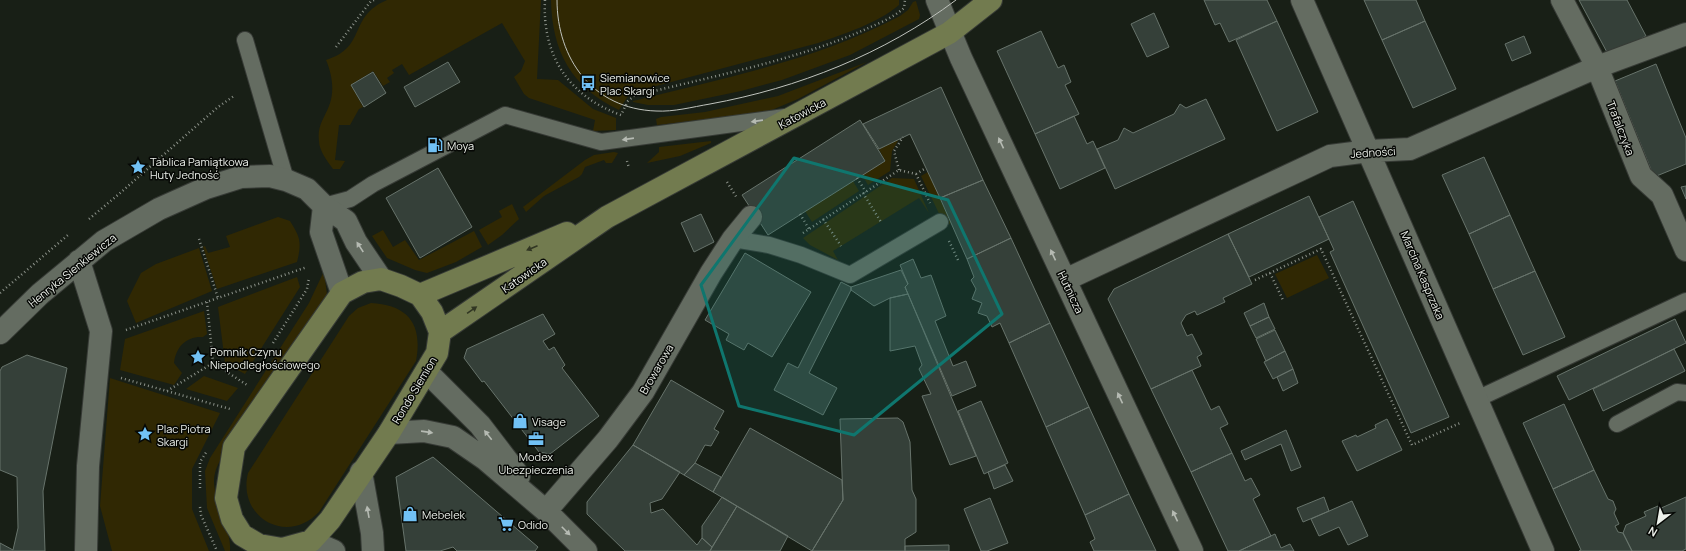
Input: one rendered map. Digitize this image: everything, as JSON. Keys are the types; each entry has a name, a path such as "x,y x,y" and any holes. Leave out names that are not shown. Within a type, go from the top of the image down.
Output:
{"main road":[{"name":"Katowicka","path":"420,295 607,217 949,32 991,0"},
{"name":"Katowicka","path":"440,332 607,217"},
{"path":"311,542 282,550 241,543 226,498 234,448 342,293 363,282 381,279"},
{"name":"Rondo Siemion","path":"311,542 330,520 361,472 389,433 427,372 437,353 440,332 432,312 420,295 381,279"}],"street":[{"name":"Hutnicza","path":"937,0 949,32 1192,551"},
{"name":"Marcina Kasprzaka","path":"1302,0 1543,551"},
{"name":"Trafalczyka","path":"1562,0 1597,67 1640,176 1662,195 1686,250"},
{"name":"Jedności","path":"1065,280 1330,156 1369,151 1410,149 1597,67 1686,34"},
{"name":"Henryka Sienkiewicza","path":"0,333 40,294 104,241 159,209 206,188 241,177 270,176 286,180 307,189 324,206 346,221 356,242 381,279"},
{"path":"324,206 321,232 342,293"},
{"name":"Browarowa","path":"546,510 608,439 643,392 711,273 733,239 752,217"},
{"path":"79,261 101,331 88,466 86,551"},
{"path":"427,372 480,426 546,510 586,551"},
{"path":"389,433 424,431 453,437 484,459 546,510"},
{"path":"361,472 372,533 373,551"},
{"path":"311,542 334,551"}],"lane":[{"path":"245,40 286,180"},
{"path":"324,206 350,199 373,184 505,115 596,141 616,140 796,116"},
{"path":"733,239 779,248 850,275 940,222"},
{"path":"1477,399 1686,301"},
{"path":"1618,424 1677,392 1686,393"}],"path":[{"path":"336,48 371,1 374,0"},
{"path":"545,0 546,30 558,64 572,84 589,99 602,108 621,115 628,101 634,96 781,59 848,37 896,14 904,8 905,0"},
{"path":"84,223 218,107 234,96"},
{"path":"900,170 894,151 904,137"},
{"path":"627,160 629,168"},
{"path":"779,248 900,170 916,174 926,168"},
{"path":"916,174 958,260"},
{"path":"857,178 881,222"},
{"path":"726,181 736,196"},
{"path":"800,214 809,229"},
{"path":"823,219 841,246"},
{"path":"0,293 72,232"},
{"path":"199,239 218,298"},
{"path":"1255,280 1322,249 1412,445 1461,423"},
{"path":"123,331 312,266"},
{"path":"1270,272 1283,300"},
{"path":"207,302 213,363"},
{"path":"213,363 247,385"},
{"path":"167,391 213,363"},
{"path":"119,377 232,410"}],"highlighted area":[{"path":"794,158 948,200 1002,314 854,435 739,406 701,285"}],"shaded area":[{"path":"387,0 541,0 537,79 558,80 593,109 616,118 616,130 593,131 595,120 529,98 524,94 514,77 521,71 525,61 502,23 409,75 402,64 392,70 394,73 387,78 390,82 383,86 373,71 351,85 363,107 359,109 350,125 339,125 335,160 345,161 340,169 333,169 322,152 319,144 319,131 321,123 329,106 332,94 330,71 326,60 348,48 366,15 375,7"},
{"path":"551,0 899,0 899,5 871,23 818,43 630,93 619,110 602,101 588,90 567,66 555,35"},
{"path":"916,1 920,15 919,19 850,55 782,80 741,91 674,105 648,105 633,102 735,76 836,45 900,16 908,10 913,2"},
{"path":"867,62 798,99 767,112 657,125 656,119 661,117 705,112 778,96"},
{"path":"899,139 892,151 890,171 868,185 862,175 885,161 879,149"},
{"path":"711,141 711,143 680,156 647,163 659,152 659,147"},
{"path":"614,152 618,153 612,163 606,163 604,160 585,167 579,177 544,196 526,212 523,207 585,160 594,155"},
{"path":"928,172 951,223 945,226 921,176"},
{"path":"892,178 914,179 929,213 919,198 833,251 838,260 810,245 803,238"},
{"path":"853,181 859,191 812,222 805,211"},
{"path":"512,204 519,219 502,235 488,245 479,230 502,217 499,211"},
{"path":"278,217 290,221 296,231 300,244 297,262 217,289 203,247 205,246 208,253 230,247 226,236"},
{"path":"383,230 393,247 405,240 419,260 474,231 482,247 456,262 427,273 415,270 387,258 372,236"},
{"path":"199,248 212,291 136,323 127,301 141,273 156,264"},
{"path":"1317,255 1329,278 1287,298 1275,274"},
{"path":"324,271 327,295 226,450 216,470 214,482 215,491 230,541 230,551 225,551 207,508 205,471 210,458 309,303"},
{"path":"297,277 300,287 245,374 225,363 218,307"},
{"path":"371,303 395,308 403,312 410,319 415,327 417,337 418,348 416,361 319,512 306,522 293,526 280,526 267,522 257,514 250,502 247,489 248,473 349,316 358,308"},
{"path":"204,311 207,334 203,337 192,338 180,347 174,363 182,373 174,385 120,370 125,339"},
{"path":"204,376 238,388 227,401 186,389"},
{"path":"110,378 220,413 192,469 192,509 209,551 112,551 100,506"}],"building":[{"path":"1204,0 1267,0 1277,21 1229,42 1220,23 1215,25"},
{"path":"1364,0 1416,0 1425,21 1382,40"},
{"path":"1579,0 1627,0 1646,36 1609,56"},
{"path":"1154,13 1169,47 1147,57 1131,24"},
{"path":"1277,21 1318,112 1277,131 1236,40"},
{"path":"1425,21 1456,89 1413,108 1382,40"},
{"path":"1041,31 1058,68 1064,65 1071,82 1065,85 1079,114 1035,134 997,51"},
{"path":"1524,36 1531,53 1512,61 1505,44"},
{"path":"448,62 460,82 415,107 404,87"},
{"path":"1656,64 1686,138 1686,164 1654,177 1615,81"},
{"path":"373,72 386,93 364,107 351,85"},
{"path":"941,87 983,180 940,198 910,134 879,149 863,124"},
{"path":"1206,99 1225,139 1115,189 1097,149 1118,140 1124,128 1133,133 1174,114 1180,104 1186,108"},
{"path":"1074,116 1087,144 1093,141 1105,168 1060,189 1035,134"},
{"path":"860,120 885,161 768,235 742,195"},
{"path":"1484,157 1510,215 1469,234 1442,175"},
{"path":"438,168 472,227 420,258 386,198"},
{"path":"983,180 1011,238 967,259 940,198"},
{"path":"1686,186 1686,199 1681,187"},
{"path":"1309,196 1329,239 1249,277 1228,234"},
{"path":"1353,201 1449,417 1411,433 1330,252 1334,250 1319,217"},
{"path":"701,214 714,242 694,252 681,223"},
{"path":"1510,215 1535,271 1493,289 1469,234"},
{"path":"1228,234 1252,284 1223,298 1225,302 1197,315 1195,311 1186,315 1181,323 1187,336 1192,334 1202,354 1197,357 1201,366 1151,389 1108,299 1114,289"},
{"path":"1011,238 1050,323 1009,343 1000,323 992,327 987,316 978,313 982,303 972,299 976,289 971,280 974,277 967,259"},
{"path":"745,253 811,292 772,357 748,343 744,350 726,340 729,334 705,320"},
{"path":"913,259 921,278 931,275 946,316 935,321 953,366 966,361 976,386 952,396 905,287 908,284 900,265"},
{"path":"901,270 908,284 905,287 908,294 890,298 874,306 851,290 851,287"},
{"path":"1535,271 1565,337 1523,355 1493,289"},
{"path":"841,282 851,287 851,290 809,373 837,388 823,415 774,390 788,363 798,368"},
{"path":"908,294 976,456 950,465 922,396 931,394 919,369 922,365 915,346 890,351 890,298"},
{"path":"1264,303 1269,317 1250,326 1244,313"},
{"path":"543,314 555,334 543,341 549,350 554,347 565,365 562,368 599,416 550,454 539,452 484,381 482,382 464,358 467,349"},
{"path":"1269,317 1275,329 1256,338 1250,326"},
{"path":"1675,319 1686,343 1569,400 1557,376"},
{"path":"1050,323 1089,407 1046,427 1009,343"},
{"path":"1275,330 1285,351 1266,361 1256,339"},
{"path":"1674,349 1685,371 1603,411 1593,389"},
{"path":"1285,351 1293,369 1273,379 1264,362"},
{"path":"27,355 67,368 43,491 45,551 0,551 0,543 13,550 18,528 17,477 0,470 0,371 2,367"},
{"path":"1293,369 1298,383 1283,391 1277,377"},
{"path":"1192,370 1211,410 1219,406 1228,424 1220,428 1232,453 1191,472 1151,389"},
{"path":"671,380 724,411 714,429 719,432 711,446 705,445 695,463 684,475 633,445"},
{"path":"981,401 1008,463 984,474 958,411"},
{"path":"1564,404 1594,470 1553,489 1523,423"},
{"path":"1089,407 1129,494 1085,515 1046,427"},
{"path":"898,418 903,422 910,442 912,490 916,499 916,532 905,539 905,551 812,551 843,500 840,419"},
{"path":"1387,419 1402,450 1357,471 1342,441 1356,435 1357,437 1376,428 1375,425"},
{"path":"750,428 842,480 843,500 812,551 713,492"},
{"path":"1286,430 1301,467 1291,471 1281,444 1245,460 1241,451"},
{"path":"633,445 680,472 662,499 650,503 651,513 663,509 697,545 702,538 712,547 710,551 625,551 587,514 587,502"},
{"path":"1232,453 1245,481 1251,478 1260,495 1253,499 1271,536 1239,551 1228,551 1191,472"},
{"path":"433,457 538,547 535,551 457,551 453,547 440,551 406,551 396,477"},
{"path":"695,463 721,477 713,492 684,475"},
{"path":"1005,465 1013,481 994,489 988,472"},
{"path":"1594,470 1608,499 1613,501 1616,509 1614,513 1619,524 1615,526 1618,532 1623,533 1632,551 1579,551 1581,550 1553,489"},
{"path":"1129,494 1156,551 1094,551 1090,542 1095,539 1085,515"},
{"path":"722,497 737,506 712,547 702,538 702,526"},
{"path":"1324,497 1329,511 1303,522 1297,508"},
{"path":"1686,497 1686,549 1682,551 1632,551 1623,533 1626,525 1646,516 1644,512 1658,506 1659,509"},
{"path":"990,498 1008,543 987,551 981,551 964,509"},
{"path":"1352,501 1368,536 1348,545 1339,527 1319,536 1311,519"},
{"path":"737,506 788,536 780,551 710,551"},
{"path":"1275,534 1281,548 1290,544 1294,551 1239,551"},
{"path":"949,545 949,551 905,551 905,546"}],"tram line":[{"path":"557,0 559,22 564,42 572,61 583,77 597,91 614,101 634,108 656,111 683,109 743,97 775,89 808,78 839,66 900,37 956,0"}],"place":[{"name":"Siemianowice Plac Skargi","path":"588,83"},
{"name":"Moya","path":"435,145"},
{"name":"Tablica Pamiątkowa Huty Jedność","path":"138,167"},
{"name":"Pomnik Czynu Niepodległościowego","path":"198,357"},
{"name":"Visage","path":"520,421"},
{"name":"Plac Piotra Skargi","path":"145,434"},
{"name":"Modex Ubezpieczenia","path":"536,439"},
{"name":"Mebelek","path":"410,514"},
{"name":"Odido","path":"506,524"}]}
